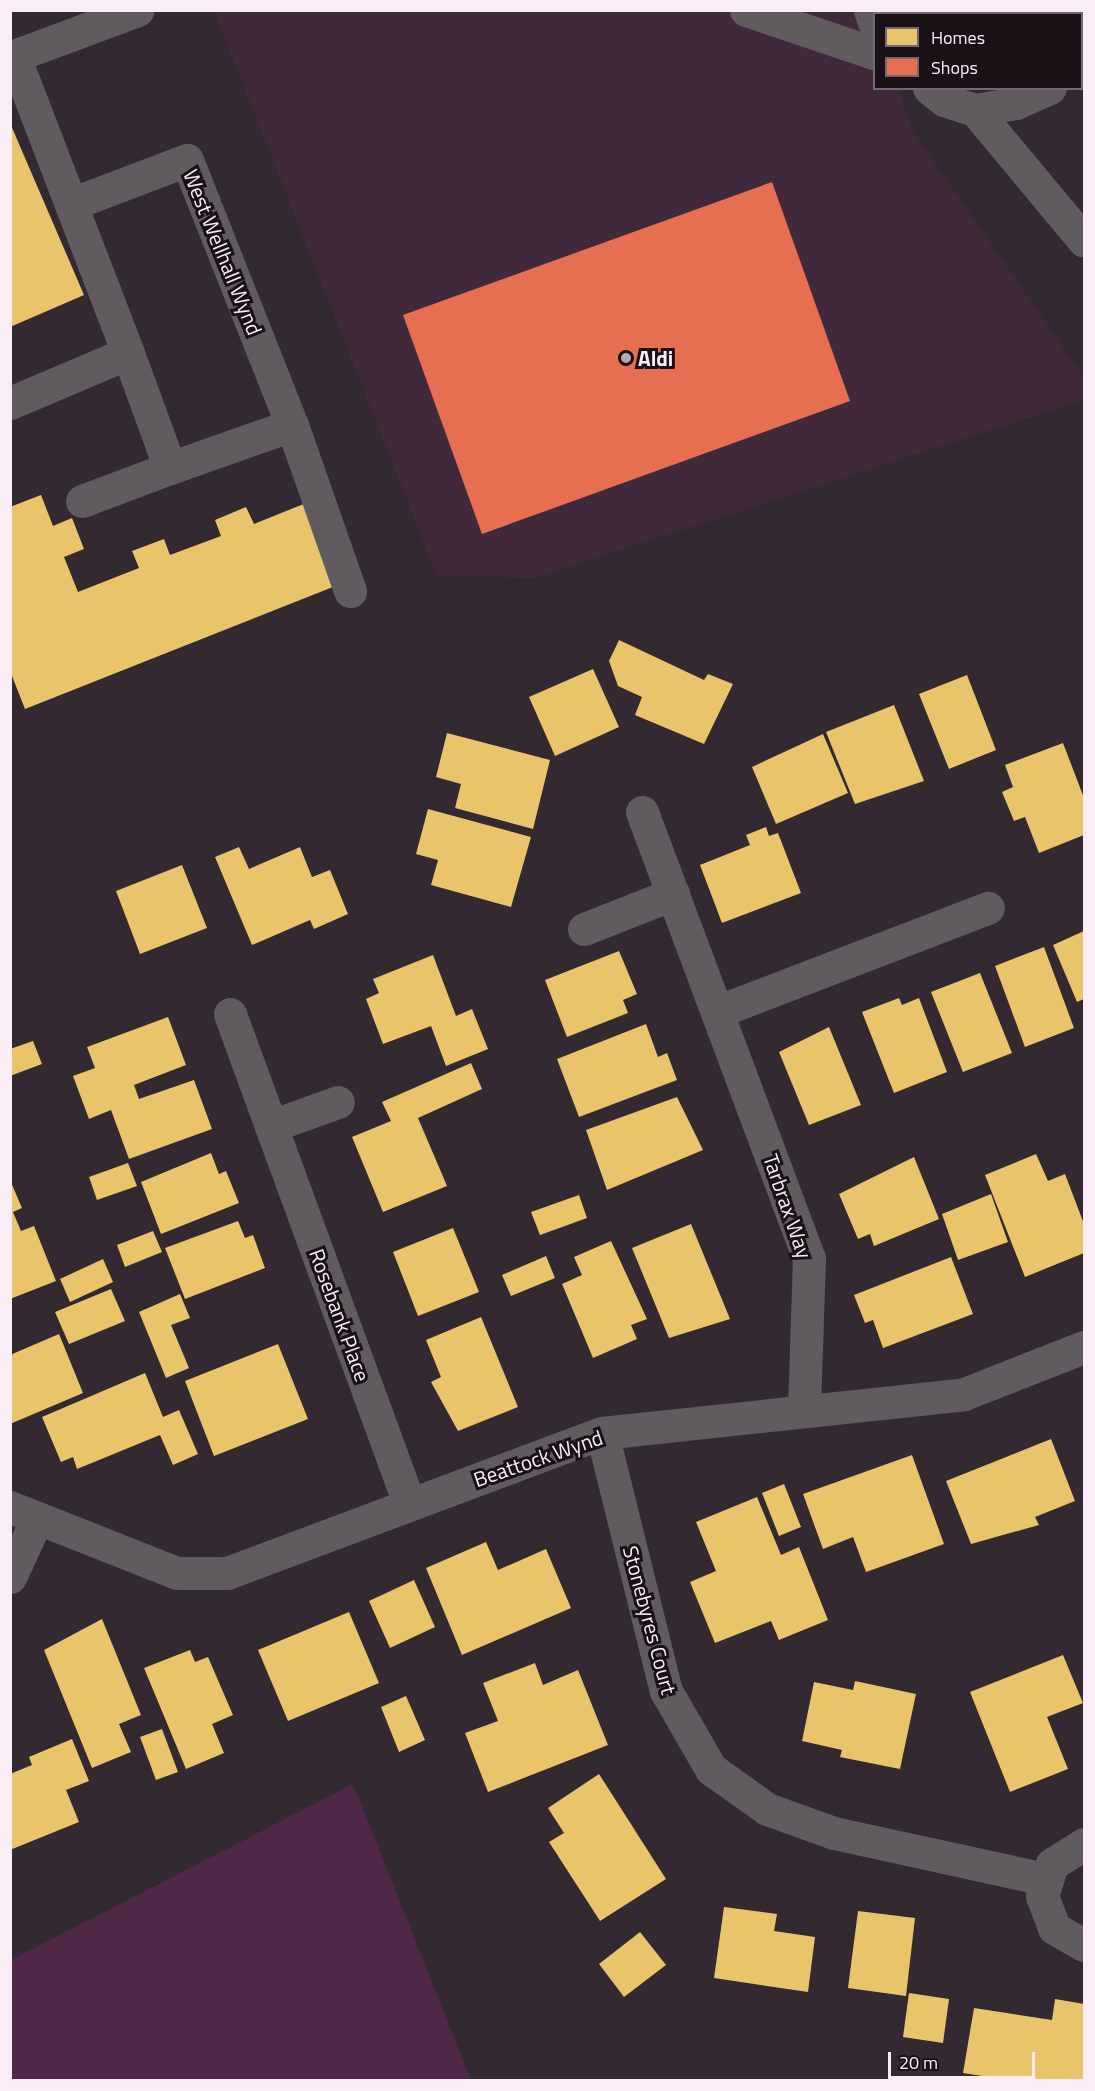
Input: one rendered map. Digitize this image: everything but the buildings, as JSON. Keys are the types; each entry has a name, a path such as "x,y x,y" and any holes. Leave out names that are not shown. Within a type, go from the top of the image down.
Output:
{"street":[{"path":"138,10 14,56 171,468"},
{"path":"746,10 873,53"},
{"path":"932,90 944,100 975,110 1016,103 1045,90"},
{"path":"975,110 1084,241"},
{"name":"West Wellhall Wynd","path":"70,204 187,160 292,425 350,591"},
{"path":"10,403 128,353"},
{"path":"82,501 292,425"},
{"name":"Tarbrax Way","path":"642,812 719,1011 809,1258 804,1409"},
{"path":"585,929 673,894"},
{"path":"719,1011 988,908"},
{"name":"Rosebank Place","path":"230,1014 409,1504"},
{"path":"271,1126 338,1102"},
{"name":"Beattock Wynd","path":"23,1514 177,1573 227,1573 602,1433 804,1409 964,1394 1084,1347"},
{"name":"Stonebyres Court","path":"602,1433 666,1691 711,1769 767,1809 834,1833 1045,1879"},
{"path":"10,1577 23,1514"},
{"path":"1084,1844 1064,1852 1045,1879 1042,1896 1054,1928 1084,1945"}],"shaded area":[{"path":"214,11 875,11 873,12 873,90 899,90 911,129 1084,377 1084,400 534,578 437,576"},
{"path":"353,1784 471,2080 11,2080 11,1960"}],"place":[{"name":"Aldi","path":"626,358"}]}
